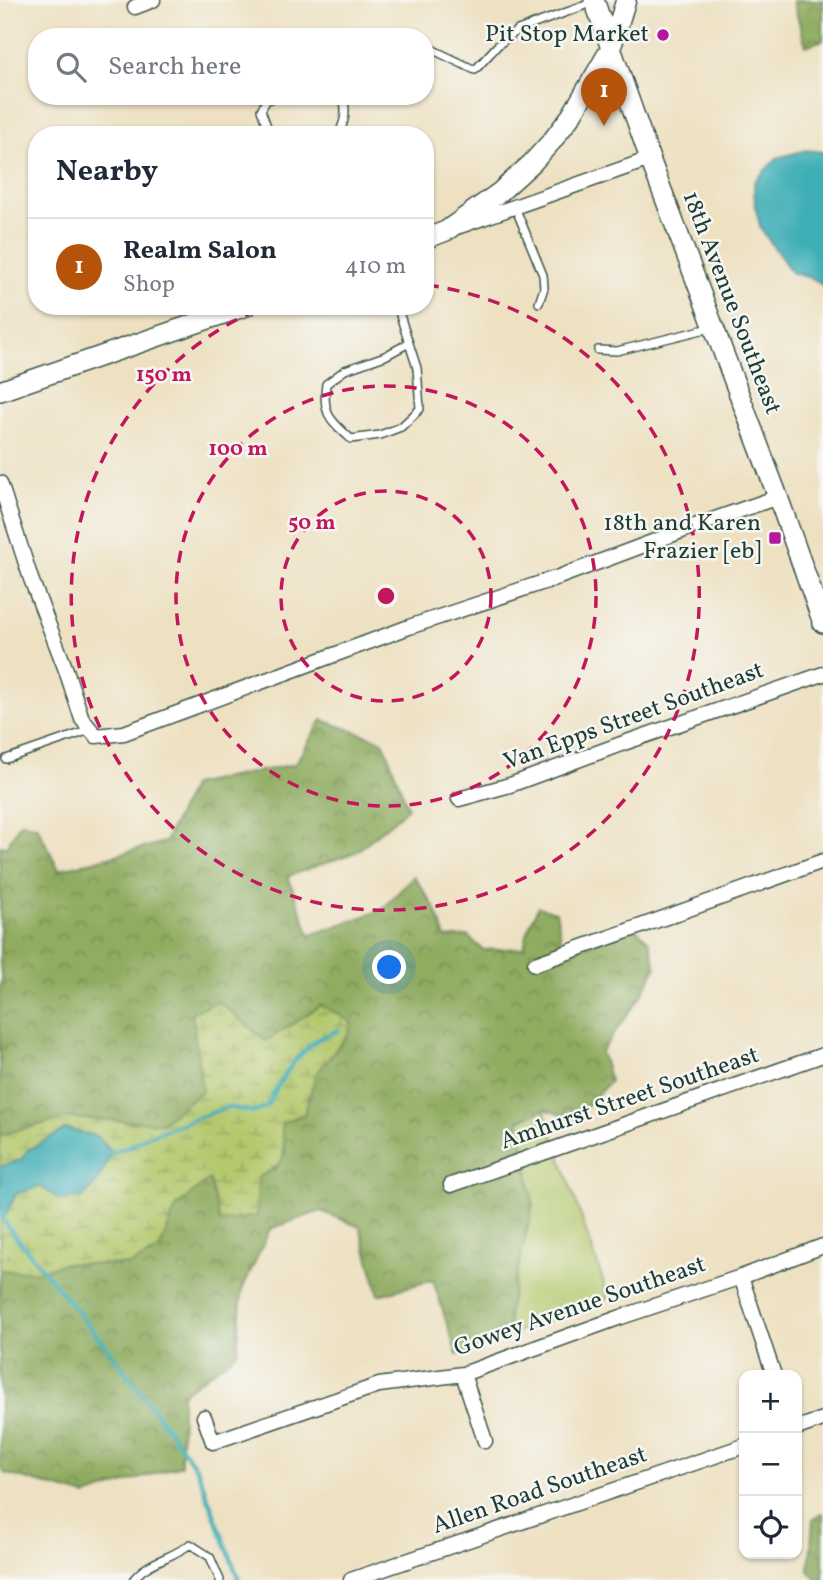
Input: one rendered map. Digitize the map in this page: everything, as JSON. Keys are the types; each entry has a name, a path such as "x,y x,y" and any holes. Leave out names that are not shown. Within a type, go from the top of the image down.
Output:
{"street":[{"path":"135,6 153,0"},
{"path":"446,231 500,192 552,141 571,116 611,48 626,0"},
{"name":"18th Avenue Southeast","path":"594,1 823,623"},
{"path":"434,236 650,159"},
{"path":"0,391 220,315"},
{"path":"0,483 31,579 82,719 96,736 124,733 410,627 559,577 778,497"},
{"name":"Van Epps Street Southeast","path":"459,799 510,785 823,674"},
{"path":"536,964 823,861"},
{"name":"Amhurst Street Southeast","path":"451,1185 823,1055"},
{"name":"Gowey Avenue Southeast","path":"204,1418 213,1442 379,1385 463,1374 823,1247"},
{"path":"741,1277 772,1370"},
{"path":"463,1374 485,1441"},
{"path":"802,1425 823,1419"},
{"name":"Allen Road Southeast","path":"351,1580 739,1448"}],"lane":[{"path":"434,50 474,69 518,30 594,1"},
{"path":"263,105 261,110 267,126"},
{"path":"343,126 344,105"},
{"path":"514,208 543,275 544,288 539,303"},
{"path":"400,315 409,343 417,368 420,409 401,427 380,435 351,439 330,419 324,401 326,384 345,370 385,356 409,343"},
{"path":"598,350 617,351 714,327"},
{"path":"6,759 90,729"},
{"path":"133,1580 155,1563 181,1552 190,1544 209,1557 220,1580"}],"green space":[{"path":"794,0 823,0 823,40 806,46"},
{"path":"322,720 383,741 408,808 356,852 288,876 310,935 382,910 414,876 436,910 446,938 468,936 483,950 524,948 528,929 538,907 556,912 564,953 635,928 649,941 656,967 643,993 601,1052 610,1081 575,1119 544,1109 519,1120 533,1204 508,1312 509,1335 457,1355 433,1280 379,1295 360,1227 321,1211 270,1229 242,1290 237,1353 182,1394 181,1465 86,1496 4,1473 0,1465 0,1270 34,1272 65,1263 130,1265 159,1250 176,1207 209,1179 258,1177 275,1169 285,1153 281,1123 304,1114 316,1074 348,1034 322,1005 266,1042 192,1012 203,1091 161,1123 66,1118 0,1135 0,846 6,847 21,822 37,826 59,870 165,842 192,785 295,764"},
{"path":"219,1002 266,1041 322,1005 351,1022 348,1034 316,1074 304,1114 281,1123 283,1156 276,1167 258,1177 257,1216 220,1222 209,1179 176,1207 159,1250 130,1265 65,1263 34,1272 0,1270 0,1218 5,1215 16,1194 40,1186 60,1200 28,1150 21,1160 0,1167 0,1135 66,1118 161,1123 202,1091 192,1012"},
{"path":"544,1109 609,1298 509,1335 508,1312 533,1204 519,1120"},
{"path":"823,1513 823,1580 818,1580 809,1571 813,1519"}],"water":[{"path":"806,150 823,152 823,286 814,279 792,273 761,229 755,206 754,182 777,158"},
{"path":"66,1129 96,1136 112,1152 99,1179 83,1198 60,1200 40,1186 16,1194 5,1216 0,1218 0,1167 21,1160 28,1150"}],"waterway":[{"path":"107,1154 227,1107 255,1112 267,1106 296,1059 316,1040 339,1030"},
{"path":"0,1214 113,1355 197,1469 239,1580"}],"place":[{"name":"Pit Stop Market","path":"663,35"},
{"name":"Realm Salon","path":"604,126"},
{"name":"18th and Karen Frazier [eb]","path":"775,538"}]}
